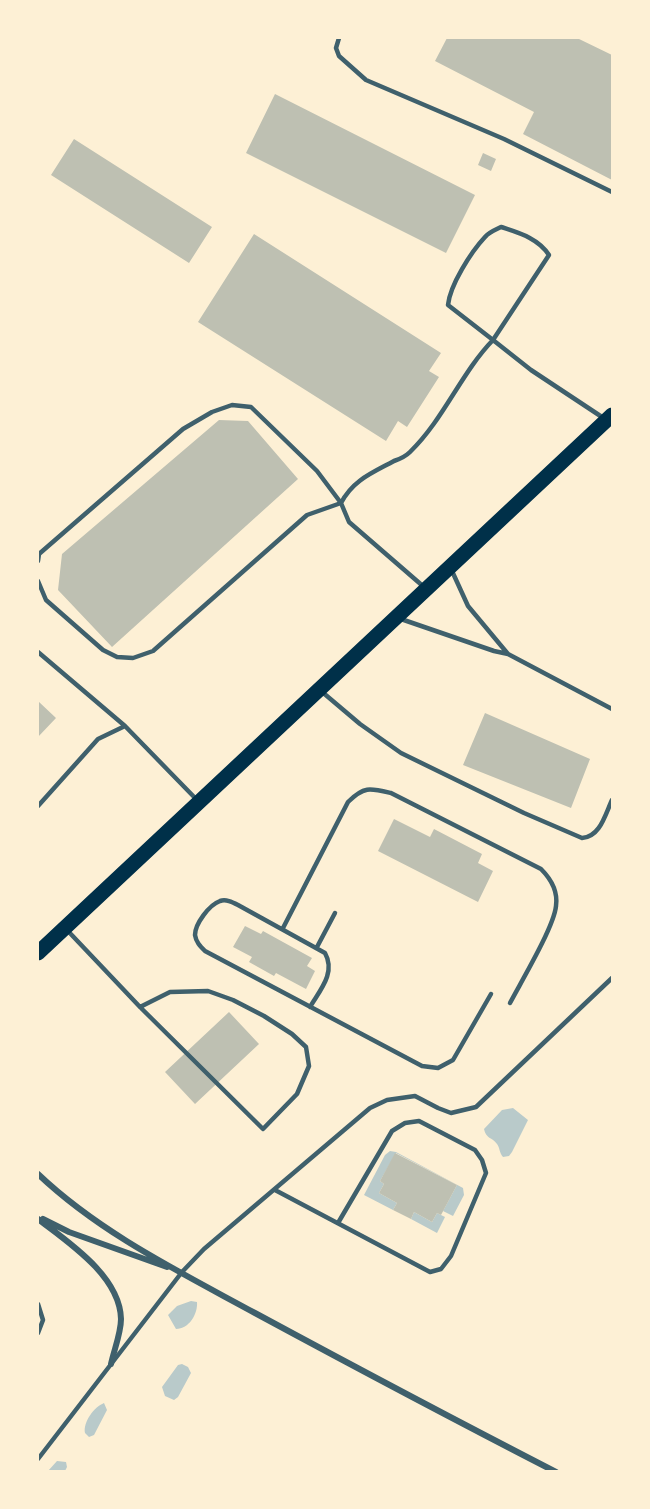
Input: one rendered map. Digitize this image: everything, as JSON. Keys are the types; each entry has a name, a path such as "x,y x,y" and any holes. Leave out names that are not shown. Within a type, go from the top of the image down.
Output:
{"main road":[{"path":"38,953 610,418"}],"street":[{"path":"38,1174 93,1220 182,1272 423,1404 556,1472"},
{"path":"38,1218 69,1232 182,1272"},
{"path":"38,1218 82,1253 106,1280 117,1299 121,1320 111,1364"}],"lane":[{"path":"339,38 336,48 339,57 366,80 504,139 612,192"},
{"path":"38,581 46,600 103,650 117,657 133,658 153,651 307,515 341,503 349,489 368,475 409,454 444,411 479,355 493,340 549,255 531,238 501,227 486,235 476,248 449,293 448,305 493,340 531,370 610,418"},
{"path":"38,561 39,554 183,429 212,412 232,405 251,407 316,471 341,503 349,522 426,589"},
{"path":"450,567 468,606 508,654"},
{"path":"396,617 508,654 612,709"},
{"path":"38,652 125,726 199,802"},
{"path":"320,689 360,723 401,753 524,813 582,838 590,837 597,831 612,800"},
{"path":"38,806 98,739 125,726"},
{"path":"284,928 348,802 364,789 391,793 541,869 549,877 556,898 556,909 510,1004"},
{"path":"310,1007 330,969 326,953 284,928 229,901 213,904 197,927 195,935 197,944 205,951 310,1007 428,1068 438,1068 453,1060 491,994"},
{"path":"317,947 335,913"},
{"path":"65,928 140,1007 263,1129 297,1094 309,1066 306,1047 292,1034 264,1016 233,1000 208,992 170,992 140,1007"},
{"path":"38,1459 182,1272 204,1250 370,1108 387,1100 415,1096 451,1113 476,1107 612,978"},
{"path":"275,1190 430,1272 441,1269 451,1256 486,1173 482,1160 475,1150 419,1121 405,1123 392,1131 338,1223"},
{"path":"38,1304 43,1320 38,1333"}],"shaded area":[{"path":"513,1108 528,1120 512,1152 509,1156 503,1157 497,1144 486,1135 484,1129 502,1110"},
{"path":"390,1151 396,1152 463,1188 464,1195 453,1216 443,1211 457,1185 396,1153 380,1181 384,1184 379,1193 397,1203 393,1210 364,1195 385,1155"},
{"path":"414,1212 432,1222 437,1213 445,1217 437,1233 411,1219"},
{"path":"191,1301 197,1302 194,1316 189,1324 176,1329 168,1315 177,1306"},
{"path":"178,1365 188,1367 191,1373 174,1400 165,1396 162,1387"},
{"path":"104,1403 107,1410 94,1435 89,1437 85,1433 87,1420"},
{"path":"57,1461 66,1462 65,1471 48,1471"}],"building":[{"path":"447,38 577,38 612,55 612,180 523,134 534,112 435,61"},
{"path":"275,94 475,195 446,253 246,153"},
{"path":"74,139 212,227 189,263 51,175"},
{"path":"483,153 496,159 491,171 478,165"},
{"path":"254,234 441,353 429,371 439,377 407,427 398,421 386,441 198,322"},
{"path":"219,420 248,421 298,479 112,647 58,590 62,554"},
{"path":"38,701 56,718 38,737"},
{"path":"485,713 590,759 571,808 463,765"},
{"path":"394,819 430,837 434,829 482,854 478,863 493,871 478,902 378,851"},
{"path":"245,926 261,934 263,931 312,958 307,966 315,971 306,989 276,973 274,976 249,962 252,957 233,947"},
{"path":"229,1012 259,1044 195,1104 165,1072"},
{"path":"395,1153 457,1185 441,1215 437,1213 432,1222 414,1212 411,1219 393,1210 397,1203 379,1193 384,1184 380,1181"}]}
